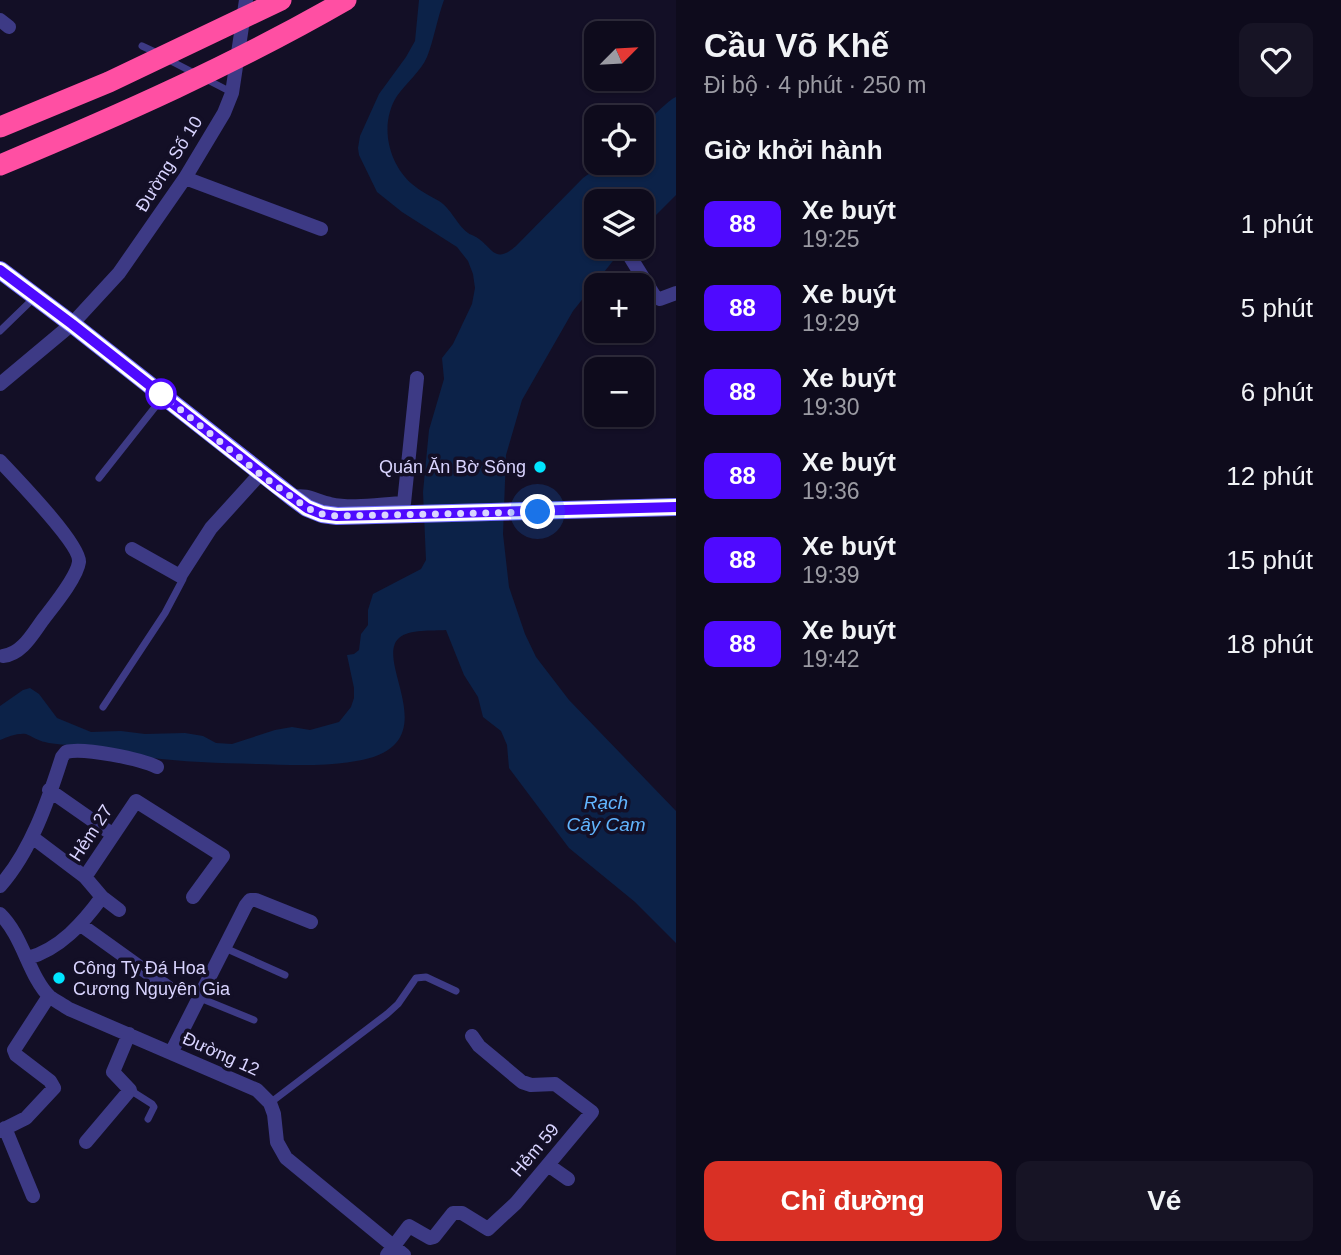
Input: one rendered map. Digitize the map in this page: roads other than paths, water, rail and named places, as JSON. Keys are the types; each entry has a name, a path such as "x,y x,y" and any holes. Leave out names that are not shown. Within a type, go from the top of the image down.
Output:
{"highway":[{"path":"0,127 109,82 281,0"},
{"path":"0,165 118,116 299,27 346,0"}],"main road":[{"path":"0,270 260,474 307,508 322,514 337,516 676,507"}],"street":[{"name":"Đường Số 10","path":"0,384 72,324 119,273 185,178 224,113 232,93 246,0"},
{"path":"185,178 321,229"},
{"path":"631,259 655,297 660,299 676,293"},
{"path":"292,497 306,495 337,505 404,503 417,378"},
{"path":"0,461 63,532 76,550 79,562 77,571 28,639 13,654 3,656"},
{"path":"132,549 180,576 205,534 260,474"},
{"path":"0,886 13,871 32,837 62,757 70,750 146,761 157,767"},
{"path":"49,790 113,834"},
{"name":"Hẻm 27","path":"119,910 102,897 85,877 136,800 223,856 193,897"},
{"path":"32,837 85,877"},
{"path":"28,958 43,954 81,925 102,897"},
{"path":"171,1053 250,900 311,922"},
{"name":"Đường 12","path":"2,920 28,958 37,979 50,996 69,1009 257,1090 270,1103"},
{"path":"81,925 173,991"},
{"path":"33,1195 3,1129 26,1118 54,1088 50,1081 16,1055 14,1050 50,996"},
{"path":"86,1142 130,1090 113,1072 129,1034"},
{"name":"Hẻm 59","path":"395,1252 409,1226 430,1238 434,1237 453,1213 462,1213 488,1228 516,1203 592,1112 555,1084 531,1085 522,1082 479,1046 472,1036"},
{"path":"270,1103 274,1114 276,1142 286,1158 395,1252"},
{"path":"548,1166 568,1179"}],"lane":[{"path":"142,46 232,93"},
{"path":"0,331 35,297"},
{"path":"99,478 164,397"},
{"path":"103,706 165,613 183,579 180,576"},
{"path":"224,948 285,975"},
{"path":"270,1103 387,1014 398,1004 416,978 426,977 457,991"},
{"path":"200,998 254,1020"},
{"path":"130,1090 154,1107 148,1119"}],"water":[{"name":"Rạch Cây Cam","path":"419,0 444,0 427,57 391,107 388,131 392,154 412,184 444,205 463,229 497,254 508,252 516,246 587,175 654,175 654,115 676,97 676,195 654,217 654,189 584,189 584,259 614,259 603,273 584,273 584,297 573,311 522,400 506,455 503,534 509,587 536,657 569,700 676,811 676,943 635,902 569,848 509,768 507,745 501,731 483,717 478,697 464,675 446,630 415,632 399,638 393,649 405,720 400,737 387,751 362,760 309,765 200,762 53,744 26,734 0,740 0,706 30,688 39,694 57,718 91,732 185,733 203,736 216,743 232,744 275,730 292,727 310,730 339,722 351,707 354,688 347,655 359,650 361,634 368,625 368,610 373,594 421,569 426,560 423,492 429,430 444,379 442,358 453,344 472,304 475,288 468,261 457,247 402,212 377,192 359,155 360,136 379,94 415,41"}],"place":[{"name":"Quán Ăn Bờ Sông","path":"540,467"},
{"name":"Công Ty Đá Hoa Cương Nguyên Gia","path":"59,978"}]}
